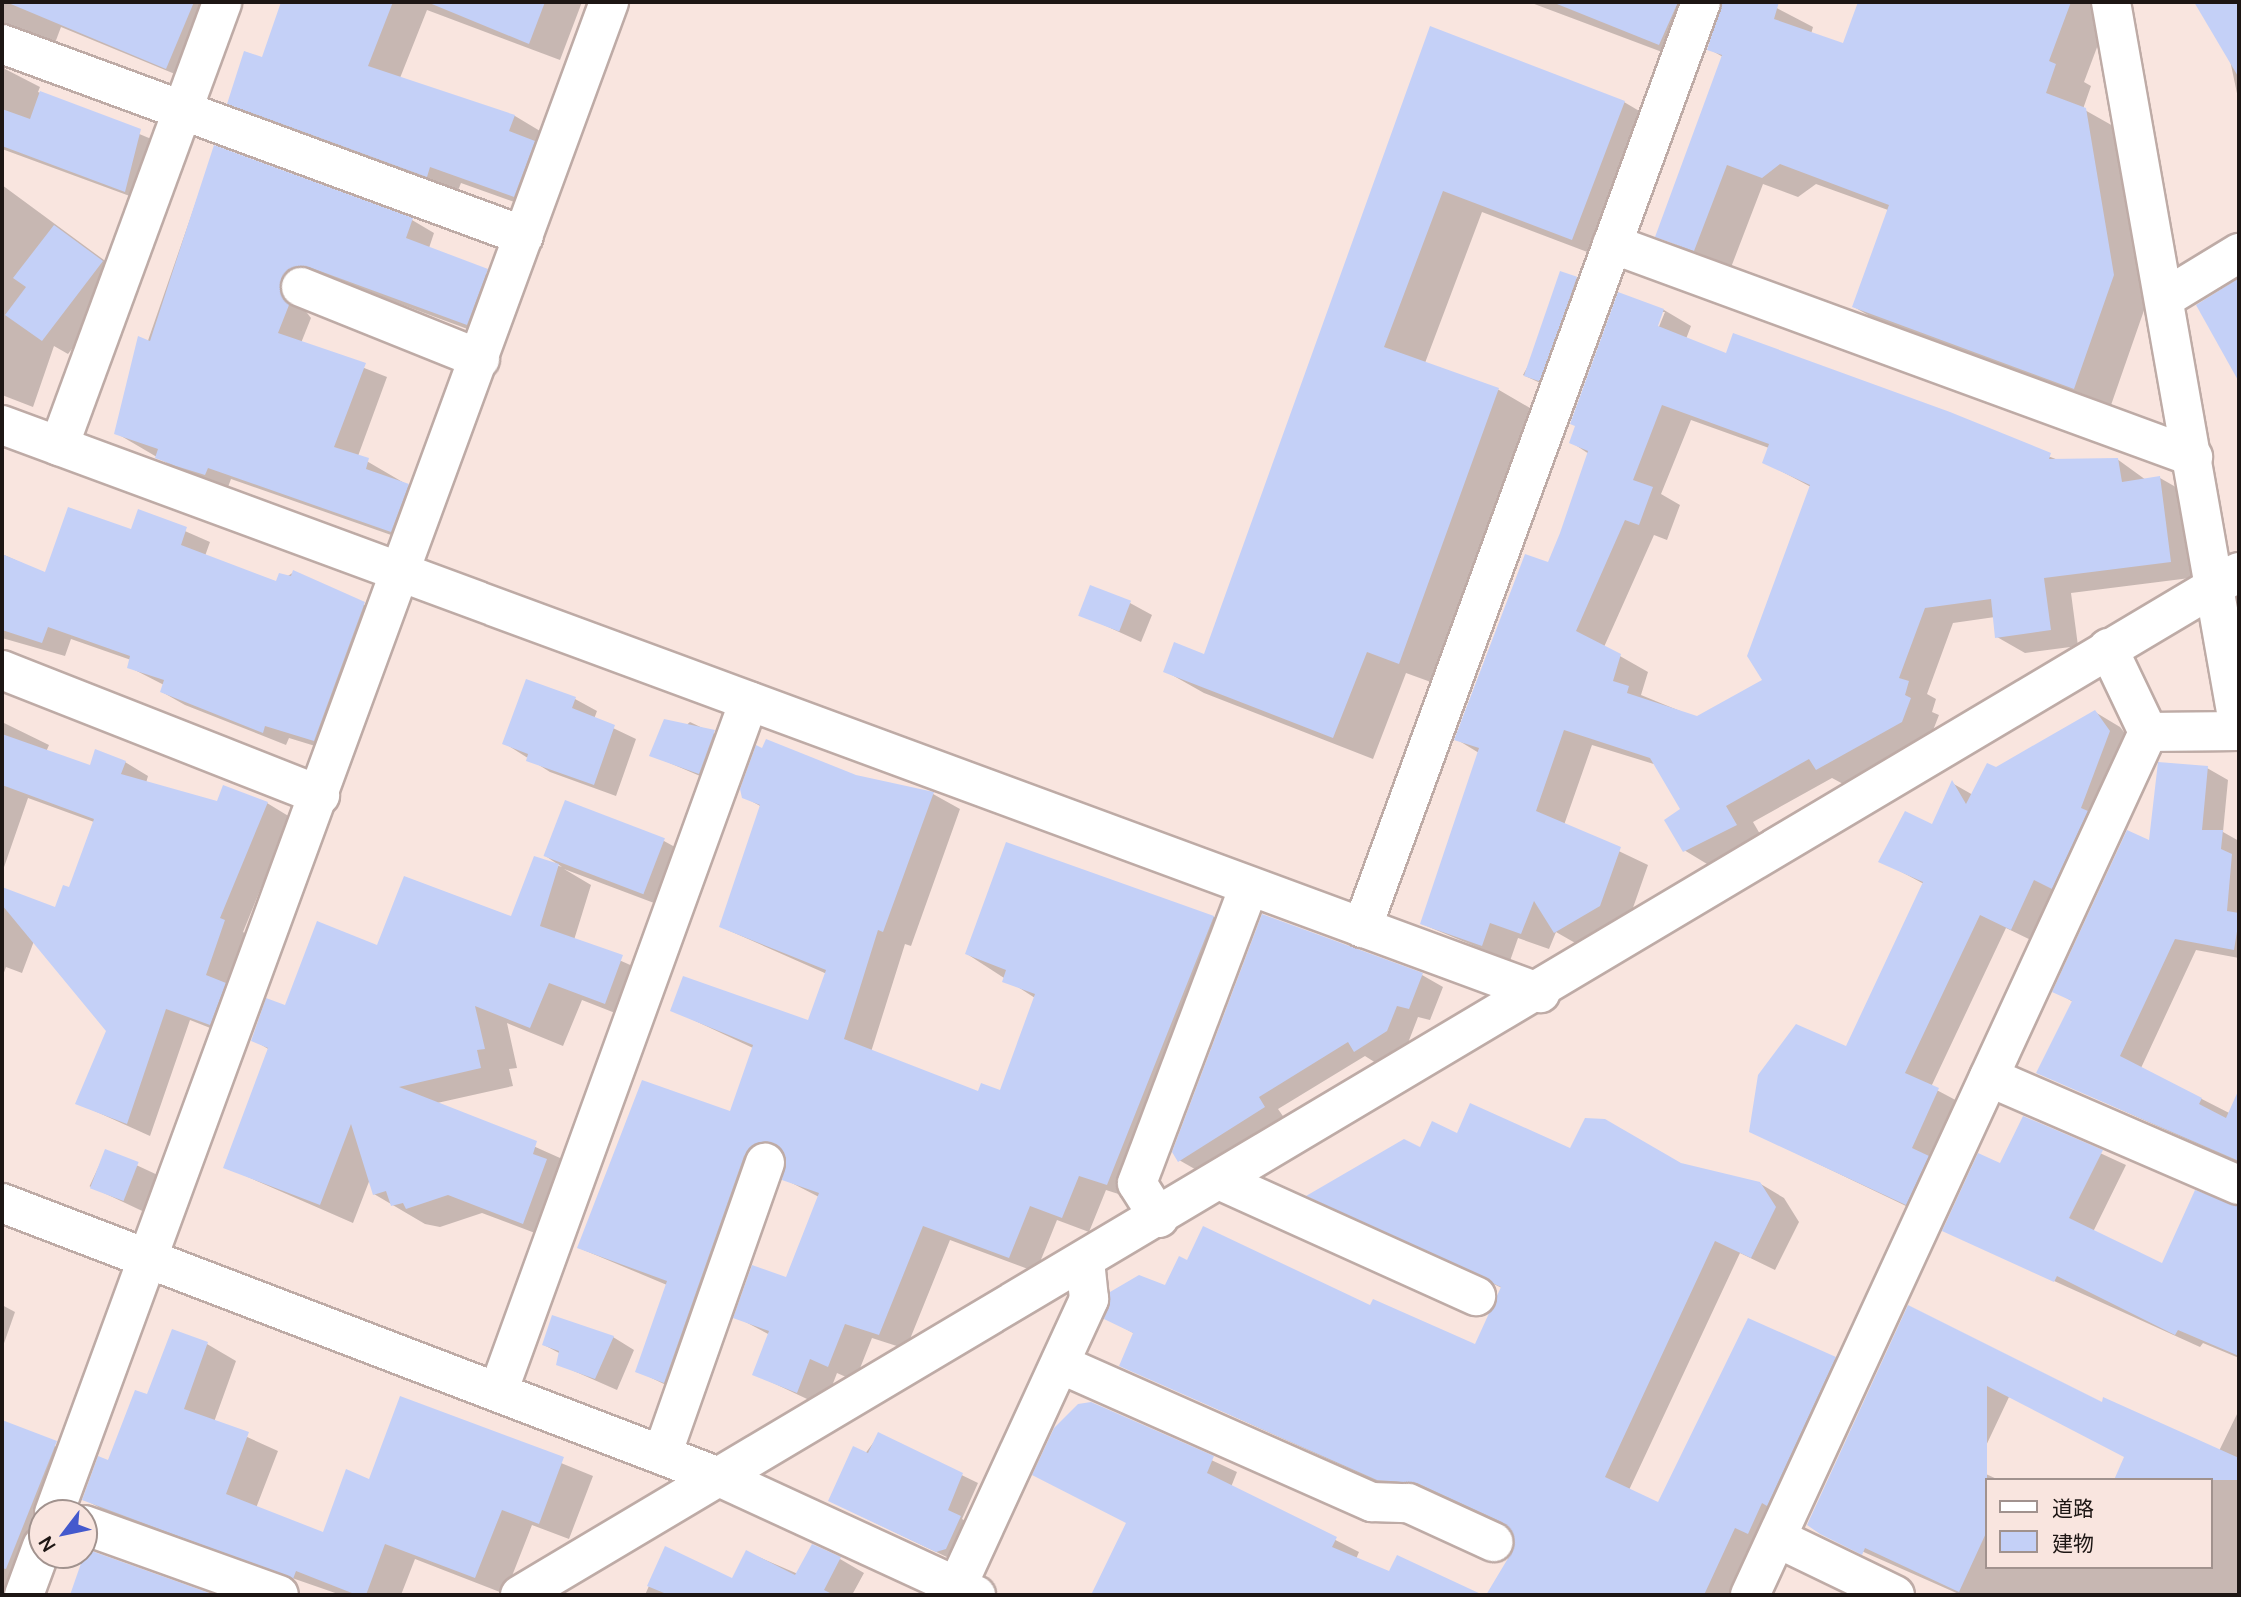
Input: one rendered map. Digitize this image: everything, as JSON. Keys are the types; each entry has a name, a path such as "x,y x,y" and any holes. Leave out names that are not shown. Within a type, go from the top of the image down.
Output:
{"street":[{"path":"59,446 222,2"},
{"path":"59,1499 151,1258 610,2"},
{"path":"1362,928 1700,2"},
{"path":"2111,2 2193,457 2226,580 2239,730 2148,732"},
{"path":"2,44 181,113 524,236"},
{"path":"1612,244 2193,457"},
{"path":"2165,298 2239,253"},
{"path":"301,287 481,359"},
{"path":"2,425 1540,993"},
{"path":"520,1595 1540,993 2108,648 2226,580"},
{"path":"2108,648 2148,732"},
{"path":"2,670 320,795"},
{"path":"498,1392 749,701"},
{"path":"1751,1595 2148,732"},
{"path":"1159,1218 1137,1183 1249,886"},
{"path":"1989,1077 2239,1185"},
{"path":"662,1455 765,1163"},
{"path":"1221,1181 1476,1296"},
{"path":"2,1203 719,1477 962,1592 1089,1299 1085,1261"},
{"path":"1060,1364 1372,1502 1408,1503 1493,1542"},
{"path":"98,1530 279,1595"},
{"path":"1777,1538 1895,1595"},
{"path":"24,1595 34,1569"}],"building":[{"path":"6,2 194,2 166,69"},
{"path":"281,2 393,2 368,66 515,115 509,131 535,141 514,197 430,167 427,177 227,104 244,51 262,57"},
{"path":"427,2 545,2 529,44"},
{"path":"1552,2 1678,2 1659,45"},
{"path":"1722,2 1779,2 1774,19 1843,43 1858,2 2071,2 2049,61 2056,64 2046,93 2086,108 2114,275 2074,389 1852,307 1889,205 1780,164 1762,178 1727,165 1694,251 1655,237 1722,55 1707,50"},
{"path":"2194,2 2239,2 2239,78"},
{"path":"1430,26 1625,101 1572,240 1443,191 1384,347 1499,388 1399,664 1367,652 1333,738 1163,672 1174,642 1204,654"},
{"path":"40,91 141,129 125,192 2,146 2,109 30,119"},
{"path":"214,145 413,218 406,238 488,269 467,325 309,267 288,269 281,279 289,305 278,333 366,363 334,447 369,458 366,469 409,484 391,532 208,468 205,475 176,466 155,458 158,449 114,434 138,336 150,341"},
{"path":"54,225 103,261 42,341 5,315 26,287 13,278"},
{"path":"1560,271 1577,277 1541,382 1524,376"},
{"path":"2239,278 2239,382 2196,305"},
{"path":"1618,292 1664,309 1658,326 1726,353 1733,333 1950,412 2051,453 2049,459 2118,458 2122,482 2160,476 2171,562 2044,578 2051,630 1995,638 1991,599 1925,608 1899,678 1909,681 1905,695 1911,698 1902,722 1816,770 1809,759 1726,806 1737,825 1683,852 1664,820 1680,809 1650,758 1564,730 1536,811 1621,847 1600,906 1554,933 1534,901 1521,934 1490,923 1482,946 1420,924 1479,748 1454,740 1525,554 1548,562 1588,451 1569,443 1575,426 1570,424","holes":["1662,405 1769,444 1762,463 1810,485 1747,656 1762,680 1697,716 1627,693 1629,686 1613,681 1621,654 1576,631 1625,520 1639,525 1653,487 1633,480"]},
{"path":"68,507 131,529 138,509 187,527 181,545 276,581 279,573 291,576 293,570 365,602 314,741 265,726 263,733 160,692 164,680 127,668 130,656 48,627 42,643 2,630 2,554 45,572"},
{"path":"1090,585 1131,601 1119,632 1078,616"},
{"path":"526,679 576,697 572,708 615,725 594,785 526,761 528,754 502,744"},
{"path":"2095,710 2110,731 2081,808 2088,811 2052,889 2034,880 2011,930 1980,915 1905,1073 1939,1088 1912,1148 1929,1156 1906,1205 1749,1132 1758,1075 1796,1024 1846,1046 1923,882 1878,862 1905,811 1932,824 1952,780 1966,804 1987,763 1996,767"},
{"path":"664,719 715,730 699,774 649,756"},
{"path":"2,734 90,765 95,749 126,761 121,774 217,801 223,785 268,802 220,918 225,920 206,975 226,983 210,1025 166,1009 127,1124 75,1104 106,1031 2,905 2,887 55,907 63,885 69,887 94,819 2,785"},
{"path":"766,739 856,775 934,792 883,932 878,930 844,1039 978,1091 981,1083 1000,1090 1035,994 1002,982 1006,970 965,954 1006,842 1214,916 1107,1185 1079,1176 1062,1218 1030,1206 1009,1258 923,1226 879,1335 845,1324 828,1367 810,1359 797,1393 752,1375 769,1331 733,1318 752,1265 786,1277 819,1193 782,1180 786,1158 773,1143 760,1142 744,1156 664,1383 635,1372 667,1281 577,1248 642,1080 730,1111 753,1045 670,1011 683,976 808,1020 826,970 719,927 760,805 742,798 740,789 756,745 762,748"},
{"path":"2158,762 2208,766 2202,830 2223,830 2221,849 2232,854 2227,911 2239,913 2239,919 2234,950 2175,939 2120,1056 2202,1098 2199,1104 2226,1118 2239,1089 2239,1161 2036,1073 2072,1001 2052,992 2127,830 2149,840"},
{"path":"565,800 665,838 643,894 543,856"},
{"path":"534,856 559,864 540,926 623,955 605,1004 549,983 530,1028 475,1006 485,1049 477,1050 481,1068 399,1087 537,1141 533,1154 547,1159 523,1224 448,1195 406,1209 403,1203 391,1206 386,1191 373,1195 351,1124 320,1205 223,1168 268,1048 251,1041 266,998 285,1005 317,921 377,945 404,876 511,916"},
{"path":"1262,914 1423,973 1409,1009 1397,1006 1387,1031 1354,1052 1348,1042 1259,1097 1265,1107 1178,1162 1172,1152"},
{"path":"1470,1103 1570,1148 1585,1118 1605,1119 1681,1163 1760,1182 1776,1207 1751,1258 1715,1241 1605,1477 1658,1502 1748,1318 1836,1357 1767,1506 1762,1503 1748,1534 1735,1528 1704,1595 1486,1595 1513,1550 1511,1530 1502,1522 1417,1483 1377,1480 1119,1366 1133,1333 1104,1319 1110,1292 1139,1275 1165,1285 1179,1256 1187,1260 1203,1226 1370,1305 1373,1299 1475,1344 1501,1287 1306,1196 1404,1139 1420,1147 1432,1121 1457,1133"},
{"path":"2023,1116 2103,1150 2069,1218 2162,1263 2195,1190 2239,1206 2239,1356 2178,1330 2175,1335 2057,1276 2054,1282 1942,1231 1978,1153 2000,1163"},
{"path":"105,1149 139,1162 124,1201 90,1188"},
{"path":"1908,1305 2102,1402 2103,1397 2239,1458 2239,1480 2115,1478 2124,1457 1987,1386 1986,1533 1959,1592 1865,1548 1862,1555 1807,1525"},
{"path":"552,1315 614,1336 595,1379 556,1365 559,1351 542,1345"},
{"path":"172,1329 208,1342 184,1409 249,1432 226,1494 323,1532 346,1469 369,1479 400,1396 564,1457 539,1524 502,1510 475,1578 385,1544 366,1595 357,1595 296,1571 293,1579 98,1506 98,1499 82,1499 98,1456 108,1460 135,1390 147,1394"},
{"path":"1091,1402 1214,1456 1207,1473 1337,1537 1332,1547 1389,1571 1397,1555 1483,1595 1091,1595 1126,1523 1032,1475 1054,1428 1078,1404"},
{"path":"2,1420 57,1441 34,1499 28,1499 28,1514 6,1569 2,1568"},
{"path":"878,1432 963,1473 948,1510 961,1516 946,1549 936,1552 828,1501 853,1446 868,1453"},
{"path":"812,1544 841,1557 824,1590 834,1595 669,1595 647,1586 665,1546 732,1578 746,1550 795,1575"},
{"path":"98,1553 215,1595 70,1595 79,1569 98,1569"}]}
